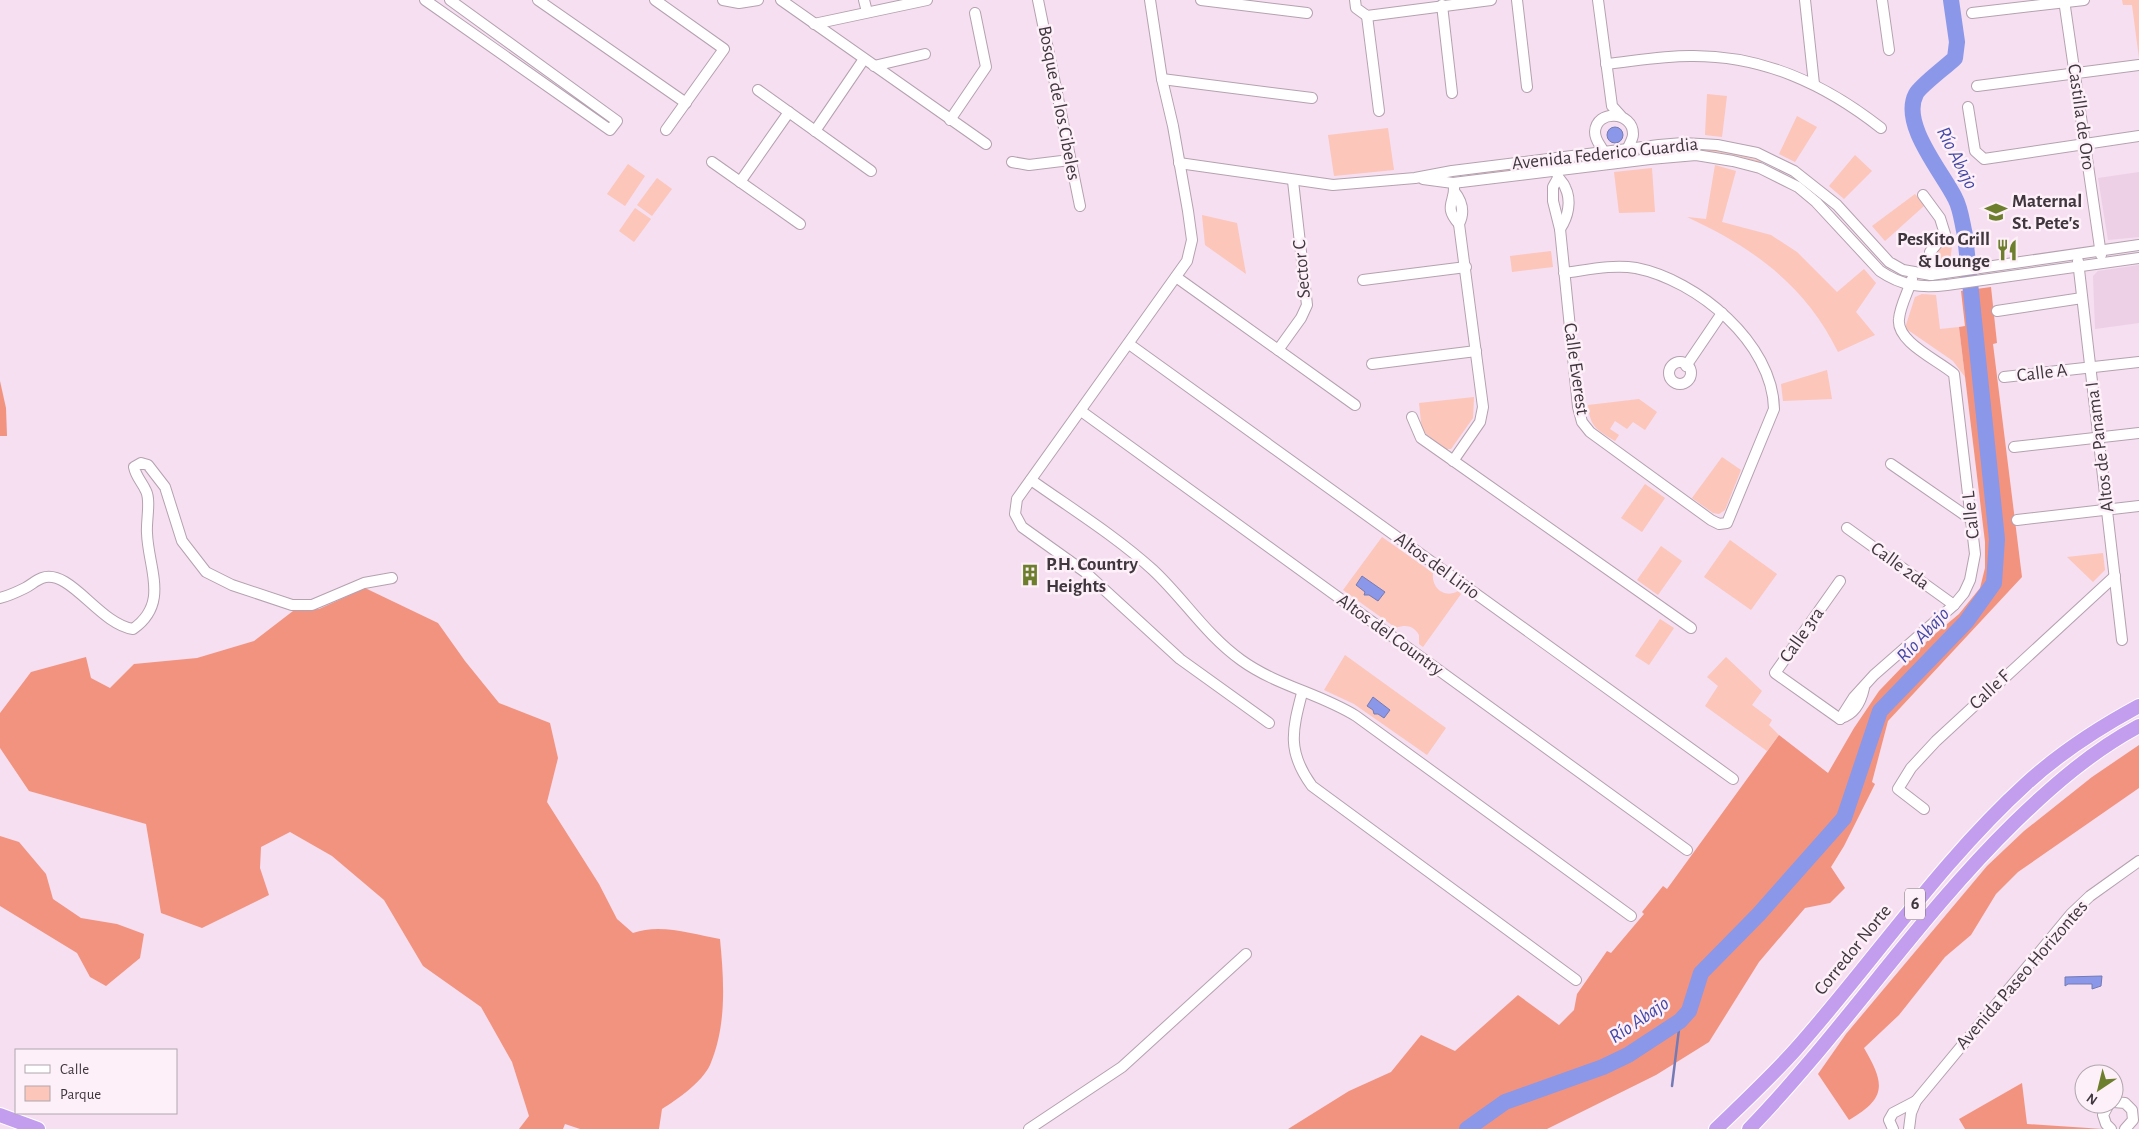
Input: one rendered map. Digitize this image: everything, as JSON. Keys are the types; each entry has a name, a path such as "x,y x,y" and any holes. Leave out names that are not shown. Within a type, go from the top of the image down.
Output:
{"highway":[{"name":"Corredor Norte","path":"1716,1129 1796,1050 1922,896 1978,832 2027,783 2077,744 2139,706"},
{"name":"Corredor Norte","path":"1749,1129 1808,1063 1935,907 1991,845 2040,798 2081,765 2139,726"},
{"path":"0,1116 38,1129"}],"street":[{"path":"425,0 542,80 610,130 617,120 450,0"},
{"path":"538,0 686,103"},
{"path":"655,0 724,49 666,130"},
{"path":"723,0 739,3 758,0"},
{"path":"781,0 986,144"},
{"path":"864,0 867,12"},
{"path":"814,24 926,0"},
{"name":"Bosque de los Cibeles","path":"1038,0 1080,206"},
{"path":"1150,0 1162,80 1192,240 1187,261 1018,499 1015,514 1022,527 1085,572 1180,659 1269,723"},
{"path":"1201,0 1307,13"},
{"path":"1355,0 1356,8 1368,16 1448,3 1491,0"},
{"path":"1517,0 1528,87"},
{"path":"1598,0 1612,106 1632,127 1632,141 1627,150 1629,162"},
{"path":"1805,0 1814,84"},
{"path":"1882,0 1888,50"},
{"path":"1972,13 2084,0"},
{"name":"Castilla de Oro","path":"2064,1 2102,263"},
{"path":"1448,3 1452,93"},
{"path":"950,120 986,68 975,13"},
{"path":"1368,16 1379,112"},
{"path":"831,20 839,41"},
{"path":"478,36 485,25"},
{"path":"874,66 925,54"},
{"path":"1606,64 1690,56 1726,58 1774,67 1814,84 1850,104 1881,128"},
{"path":"815,131 864,59"},
{"path":"1977,86 2139,65"},
{"path":"542,80 548,69"},
{"path":"1162,80 1312,98"},
{"path":"758,90 871,171"},
{"path":"1606,165 1605,152 1598,144 1595,132 1597,124 1604,118 1612,106"},
{"path":"1968,108 1975,151 1984,159 2139,136"},
{"path":"740,182 789,112"},
{"path":"1604,118 1612,115 1621,116"},
{"name":"Avenida Federico Guardia","path":"1179,163 1333,185 1415,178 1452,171 1659,145 1698,143 1756,153 1781,164 1805,178 1837,205 1889,262 1914,273 1931,275 2139,245"},
{"name":"Avenida Federico Guardia","path":"1415,178 1454,187 1557,175 1606,165 1696,155 1733,161 1776,174 1798,187 1816,202 1880,271 1891,278 1910,285 1928,287 1947,285 2139,258"},
{"name":"Calle Everest","path":"1555,158 1557,175 1553,186 1552,201 1560,229 1578,407 1582,422 1590,432 1710,520 1719,524 1727,523 1774,409 1774,393 1759,359 1739,330 1722,313"},
{"path":"1012,162 1029,165 1070,160"},
{"path":"712,162 800,224"},
{"path":"1776,174 1781,164"},
{"path":"1452,171 1454,187 1460,198 1462,208 1462,217 1459,224 1484,407 1480,422 1453,461"},
{"name":"Calle Everest","path":"1557,175 1565,186 1569,202 1567,218 1560,229"},
{"name":"Sector C","path":"1278,350 1301,318 1307,305 1293,180"},
{"path":"1923,195 1940,218 1945,234 1930,252 1931,275"},
{"name":"Altos de Panama I","path":"2077,254 2122,640"},
{"path":"1363,280 1466,267"},
{"path":"1564,273 1605,268 1635,268 1668,278 1696,292 1722,313 1686,366"},
{"path":"1910,285 1914,273"},
{"path":"1176,277 1355,405"},
{"name":"Calle L","path":"1840,719 1865,684 1911,641 1954,605 1964,593 1974,567 1972,520 1954,374 1902,336 1898,328 1901,311 1910,285"},
{"path":"1997,311 2082,298"},
{"name":"Altos del Lirio","path":"1129,344 1734,780"},
{"path":"1372,364 1476,351"},
{"name":"Calle A","path":"2004,377 2139,362"},
{"name":"Altos del Country","path":"1080,411 1687,850"},
{"path":"1412,417 1420,438 1690,628"},
{"path":"2014,447 2139,433"},
{"path":"0,598 26,588 42,578 56,576 68,583 120,627 133,629 145,621 156,594 147,534 147,492 136,476 134,467 141,463 148,465 165,487 182,541 206,572 232,585 292,605 312,605 364,583 392,578"},
{"path":"1890,464 1972,520"},
{"path":"1031,480 1153,570 1209,633 1238,659 1270,679 1326,701 1356,716 1632,916"},
{"path":"1946,502 1960,501 1968,491"},
{"path":"2017,520 2139,506"},
{"name":"Calle 2da","path":"1847,528 1954,605"},
{"name":"Calle F","path":"1924,809 1898,789 1911,768 1936,740 2115,576"},
{"name":"Calle 3ra","path":"1840,581 1775,673 1840,719"},
{"path":"1302,693 1294,723 1293,743 1299,769 1312,786 1576,980"},
{"name":"Avenida Paseo Horizontes","path":"1909,1129 1911,1113 1916,1101 2071,914 2090,896 2139,861"},
{"path":"1030,1129 1122,1067 1246,954"},
{"name":"Avenida Paseo Horizontes","path":"1893,1129 1888,1120 1893,1113 1916,1101"},
{"path":"2124,1103 2132,1110 2133,1120 2125,1129"},
{"path":"2104,1114 2106,1124 2111,1129"}],"shaded area":[{"path":"2139,172 2139,237 2108,240 2098,178"},
{"path":"2139,265 2139,323 2095,329 2093,276 2098,271"},
{"path":"1991,287 1997,343 1993,344 2022,577 1888,721 1872,782 1875,784 1844,846 1831,867 1845,888 1830,903 1805,908 1759,962 1709,1042 1656,1075 1547,1129 1288,1129 1349,1091 1391,1072 1421,1035 1455,1051 1518,995 1559,1025 1574,1010 1577,994 1607,951 1611,953 1644,914 1642,912 1663,886 1667,889 1779,735 1828,773 1854,728 1879,691 1929,639 1959,614 1980,588 1985,568 1985,542 1959,327 1965,326 1961,291"},
{"path":"0,381 6,408 7,436 0,436"},
{"path":"365,588 438,623 465,661 499,703 550,723 558,758 547,802 599,884 617,919 633,933 643,930 665,929 720,939 723,1003 722,1019 715,1050 710,1065 696,1084 662,1109 659,1129 580,1129 565,1124 563,1129 519,1129 529,1116 512,1062 481,1007 423,966 384,900 332,856 290,832 261,847 260,868 269,895 202,928 161,913 146,824 29,791 0,748 0,713 31,672 86,657 91,678 110,688 134,664 197,658 254,641 293,611 319,609"},
{"path":"2139,745 2139,788 2018,872 1996,894 1971,935 1945,957 1899,1015 1864,1048 1876,1071 1879,1089 1870,1105 1849,1120 1818,1074 1846,1034 1987,866 2024,831 2092,777"},
{"path":"0,836 19,842 46,874 53,899 81,918 117,924 144,934 140,958 106,986 90,977 77,953 0,906"},
{"path":"2022,1083 2027,1124 2103,1129 1965,1129 1959,1119"}],"green space":[{"path":"2122,0 2139,0 2139,58 2132,5 2123,5"},
{"path":"1707,94 1727,96 1722,137 1705,135"},
{"path":"1797,116 1817,127 1795,162 1779,154"},
{"path":"1388,128 1394,170 1334,176 1328,135"},
{"path":"1692,148 1719,150 1761,161 1760,163 1734,155 1707,151 1653,154 1652,151"},
{"path":"1855,155 1872,171 1844,199 1829,186"},
{"path":"1547,163 1550,167 1470,175 1470,173"},
{"path":"628,164 645,176 625,206 607,194"},
{"path":"1715,165 1736,171 1722,222 1771,235 1797,252 1837,292 1864,269 1876,283 1856,312 1875,335 1838,352 1810,307 1776,271 1734,242 1687,217 1706,219"},
{"path":"1652,168 1655,212 1619,213 1614,172"},
{"path":"657,178 672,189 652,216 637,205"},
{"path":"1915,194 1925,205 1885,241 1872,226"},
{"path":"635,208 651,219 634,242 619,231"},
{"path":"1202,215 1237,223 1246,274 1205,245"},
{"path":"1950,235 1952,245 1950,264 1937,266 1934,253"},
{"path":"1551,251 1553,267 1512,272 1510,256"},
{"path":"1922,294 1936,295 1940,329 1959,327 1965,377 1953,361 1905,328 1915,297"},
{"path":"1827,370 1832,399 1783,401 1781,384"},
{"path":"1474,397 1473,418 1451,449 1446,449 1422,431 1419,403"},
{"path":"1639,399 1657,412 1645,430 1633,422 1627,429 1615,421 1610,429 1619,435 1615,441 1595,427 1588,405"},
{"path":"1722,457 1741,470 1725,510 1719,514 1713,513 1692,498"},
{"path":"1645,484 1665,498 1642,532 1621,518"},
{"path":"1382,537 1433,573 1434,583 1440,591 1448,594 1458,591 1461,594 1423,647 1419,644 1419,635 1415,630 1406,626 1396,628 1343,590"},
{"path":"1730,540 1777,574 1751,610 1704,577"},
{"path":"1661,546 1682,561 1658,595 1637,580"},
{"path":"2103,553 2105,570 2093,582 2067,557"},
{"path":"1660,619 1674,628 1649,665 1635,656"},
{"path":"1345,655 1446,728 1427,755 1354,704 1324,690"},
{"path":"1726,657 1762,691 1752,705 1772,720 1769,725 1779,735 1767,751 1705,706 1718,686 1707,677"}],"water":[{"path":"1615,127 1621,129 1623,135 1621,141 1615,143 1609,141 1607,135 1609,129"},
{"path":"1362,576 1385,592 1378,601 1369,595 1364,595 1365,592 1356,585"},
{"path":"1373,697 1390,710 1384,718 1374,714 1373,710 1367,706"},
{"path":"2102,976 2101,986 2092,989 2092,984 2068,984 2065,986 2065,977"}],"waterway":[{"name":"Río Abajo","path":"1467,1129 1505,1102 1603,1067 1628,1055 1680,1021 1689,1011 1701,973 1759,914 1844,818 1880,711 1966,622 1994,583 1997,539 1965,235 1957,202 1918,133 1913,106 1918,90 1955,58 1957,42 1951,0"},
{"path":"1672,1086 1680,1021"}],"place":[{"name":"Maternal St. Pete's","path":"1996,212"},
{"name":"PesKito Grill & Lounge","path":"2007,250"},
{"name":"P.H. Country Heights","path":"1030,575"}]}
